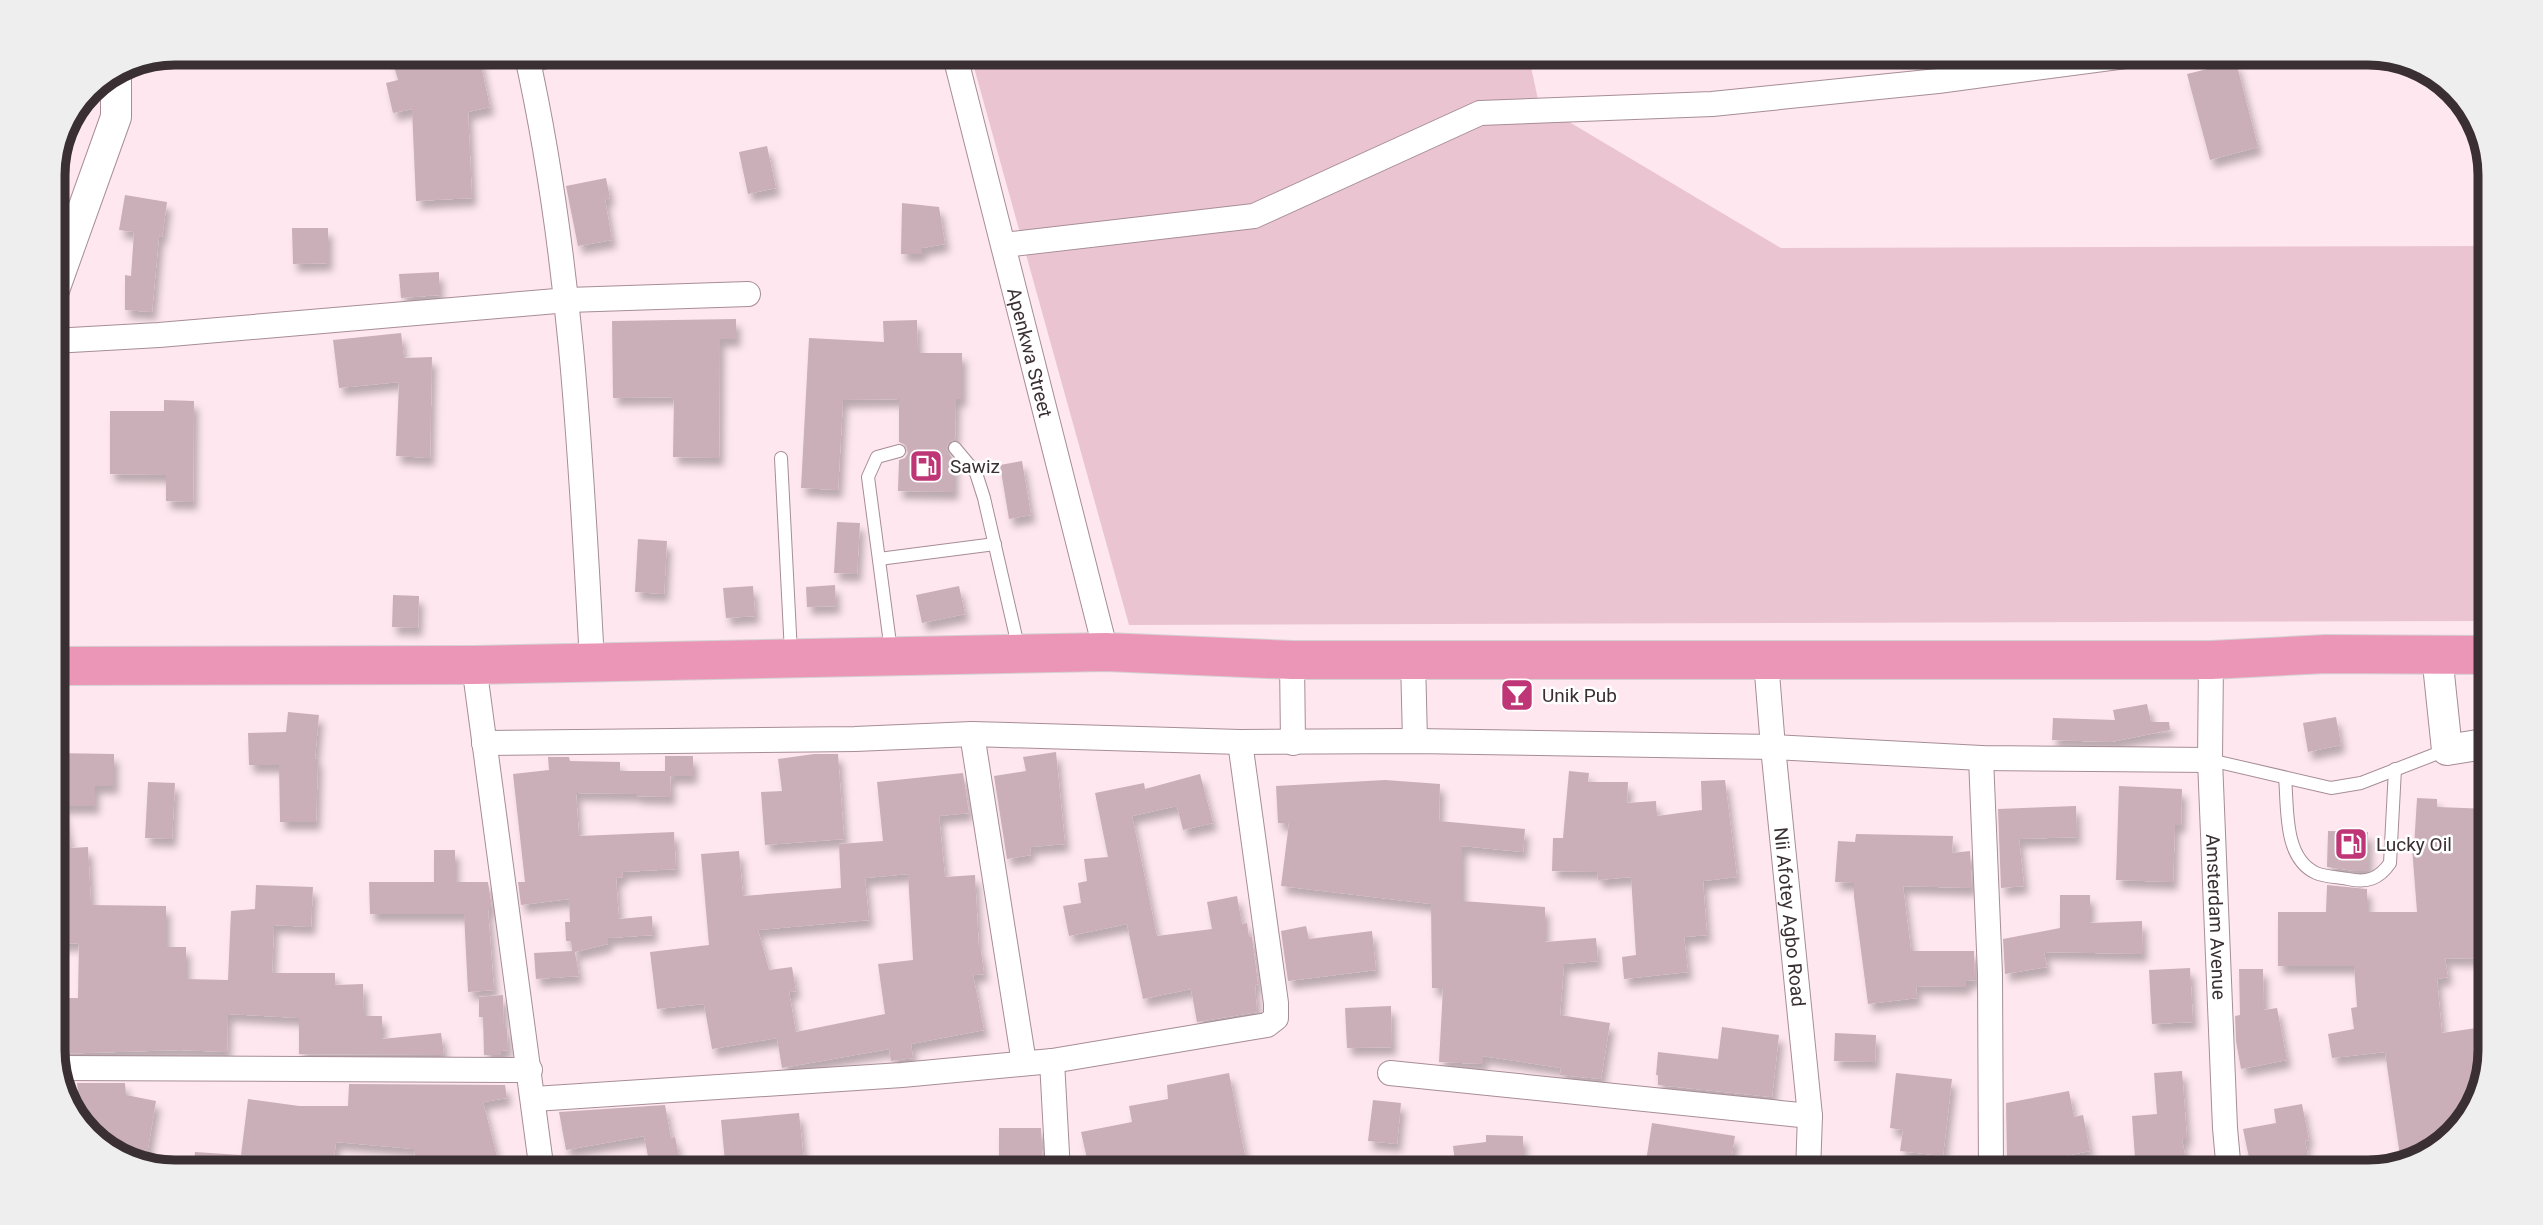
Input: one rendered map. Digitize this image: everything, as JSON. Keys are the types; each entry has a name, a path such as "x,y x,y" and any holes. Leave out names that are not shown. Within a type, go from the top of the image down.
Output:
{"highway":[{"path":"65,666 474,665 1106,652 1292,660 2211,660 2326,654 2478,655"}],"street":[{"path":"529,65 568,300 581,463 592,662"},
{"name":"Apenkwa Street","path":"957,65 1106,652"},
{"path":"1004,245 1254,216 1480,113 1712,104 1938,81 2058,65"},
{"path":"65,259 116,117 116,82"},
{"path":"65,340 159,335 568,300 748,293"},
{"path":"2437,655 2447,750 2478,745"},
{"path":"1292,660 1293,743"},
{"path":"1413,660 1415,741"},
{"name":"Amsterdam Avenue","path":"2211,660 2210,760 2224,1115 2229,1160"},
{"name":"Nii Afotey Agbo Road","path":"1766,661 1810,1116 1808,1160"},
{"path":"474,665 541,1160"},
{"path":"484,743 855,739 972,734 1293,743 1415,741 1773,747 1982,758 2210,760"},
{"path":"972,734 1024,1063"},
{"path":"534,1099 902,1075 1052,1061 1267,1025 1276,1018 1276,1003 1240,742"},
{"path":"1982,758 1990,974 1991,1160"},
{"path":"1052,1061 1057,1160"},
{"path":"66,1068 530,1070"},
{"path":"1390,1073 1810,1116"}],"lane":[{"path":"954,448 976,473 984,498 1019,654"},
{"path":"891,656 868,477 877,457 899,451"},
{"path":"781,458 791,658"},
{"path":"879,559 995,544"},
{"path":"2210,760 2331,788 2361,783 2447,750"},
{"path":"2285,778 2290,837 2300,862 2316,873 2363,882 2382,875 2390,863 2395,769"}],"shaded area":[{"path":"973,65 1531,65 1539,104 1781,248 2478,246 2478,621 1129,625"}],"building":[{"path":"394,65 481,65 490,107 468,112 472,198 416,201 412,109 393,113 386,83 398,80"},
{"path":"2224,65 2237,65 2258,147 2210,160 2187,74"},
{"path":"767,146 776,188 748,194 739,152"},
{"path":"606,178 610,198 605,199 612,240 578,246 566,186"},
{"path":"125,195 167,202 162,237 159,236 152,312 125,310 125,275 131,276 134,232 119,230"},
{"path":"902,203 939,207 945,244 922,248 922,254 901,254"},
{"path":"292,228 328,228 328,263 293,264"},
{"path":"439,272 439,295 401,298 399,274"},
{"path":"736,319 736,339 720,339 719,458 673,457 674,397 613,398 612,321"},
{"path":"917,320 918,353 962,353 962,399 956,399 955,439 949,442 946,449 954,461 954,492 898,491 899,460 905,458 908,453 906,445 899,442 899,399 843,400 838,490 801,488 809,338 884,342 883,321"},
{"path":"401,333 404,358 432,357 430,458 396,456 399,382 339,388 333,340"},
{"path":"164,400 194,401 193,502 166,501 166,475 110,474 110,411 164,411"},
{"path":"1022,461 1031,515 1009,519 1000,465"},
{"path":"837,522 860,523 857,574 834,573"},
{"path":"638,539 667,541 664,594 635,592"},
{"path":"835,585 836,606 807,607 806,587"},
{"path":"753,586 755,616 726,618 723,588"},
{"path":"959,586 965,614 922,623 916,595"},
{"path":"393,595 419,596 418,628 392,627"},
{"path":"2147,704 2151,722 2169,722 2170,730 2111,742 2052,740 2053,718 2115,720 2113,710"},
{"path":"288,712 319,715 315,758 318,759 316,822 280,822 279,765 249,765 248,733 286,732"},
{"path":"2336,717 2341,745 2308,752 2303,723"},
{"path":"1056,752 1065,844 1030,847 1031,855 1007,859 994,776 1026,771 1023,757"},
{"path":"65,753 114,754 114,786 95,786 95,806 65,806"},
{"path":"838,754 844,839 765,845 761,792 782,791 778,759"},
{"path":"665,756 693,756 693,776 670,776 671,797 576,793 579,836 674,832 676,869 622,872 623,877 616,878 619,919 652,916 653,935 608,938 608,944 575,952 579,976 536,979 534,953 572,951 571,941 566,941 565,922 570,922 569,899 521,905 518,882 525,882 513,774 549,770 548,757 569,757 570,761 620,762 620,771 665,771"},
{"path":"1569,771 1589,773 1588,782 1628,782 1627,803 1656,801 1657,816 1702,810 1701,781 1725,780 1737,877 1703,881 1707,935 1684,937 1688,972 1624,979 1622,957 1636,955 1631,877 1598,880 1597,872 1552,871 1553,838 1563,838"},
{"path":"963,773 969,813 939,816 945,877 975,875 979,951 984,974 973,975 984,1030 911,1044 913,1058 891,1061 889,1049 782,1068 777,1038 712,1049 704,1004 657,1009 650,952 709,945 701,854 739,851 743,896 841,888 839,844 883,841 877,782","holes":["908,874 913,960 878,964 885,1014 796,1032 789,992 796,991 792,967 769,970 758,930 869,920 865,878"]},
{"path":"1200,774 1213,823 1183,830 1177,806 1132,816 1157,936 1212,929 1207,902 1237,896 1242,924 1247,923 1249,937 1252,937 1258,984 1255,985 1257,1012 1197,1022 1191,989 1143,999 1127,924 1069,936 1063,906 1081,903 1078,883 1087,881 1084,859 1108,857 1095,793 1144,783 1145,789"},
{"path":"1385,780 1440,784 1439,821 1525,829 1523,852 1462,846 1462,901 1545,907 1545,942 1596,938 1598,961 1564,964 1560,1015 1610,1023 1601,1079 1560,1075 1561,1068 1483,1056 1483,1064 1439,1062 1443,988 1432,988 1431,904 1281,886 1289,823 1278,823 1276,786"},
{"path":"148,782 175,783 172,839 145,838"},
{"path":"2119,786 2182,789 2181,825 2175,825 2173,882 2116,880"},
{"path":"2417,798 2437,799 2437,807 2478,809 2478,959 2445,958 2448,977 2437,979 2442,1033 2478,1028 2476,1072 2470,1093 2456,1117 2430,1142 2400,1156 2385,1052 2332,1058 2328,1034 2354,1029 2351,1008 2357,1007 2354,966 2278,966 2278,912 2326,912 2327,885 2367,889 2367,912 2417,912 2414,847"},
{"path":"2076,806 2077,837 2019,839 2024,886 2001,888 1998,809"},
{"path":"65,820 71,848 88,847 91,905 166,906 166,947 186,947 186,979 228,980 231,911 255,909 256,885 313,887 311,927 274,925 272,973 335,973 335,985 363,984 364,1016 382,1016 382,1039 441,1033 444,1055 299,1054 299,1018 228,1014 227,1052 179,1050 65,1054 65,998 78,998 79,943 65,944"},
{"path":"2328,831 2368,832 2368,871 2327,867"},
{"path":"1856,834 1953,836 1952,853 1970,851 1972,888 1903,886 1911,951 1974,951 1975,980 1966,981 1966,987 1916,986 1917,998 1868,1004 1854,883 1835,882 1838,841 1855,842"},
{"path":"434,850 455,850 455,882 488,882 492,909 488,909 494,990 468,992 464,914 370,914 369,882 434,882"},
{"path":"2060,895 2090,895 2090,923 2142,921 2143,954 2044,952 2047,967 2005,974 2003,939 2060,928"},
{"path":"1306,926 1309,939 1372,931 1376,970 1288,981 1281,931"},
{"path":"2190,968 2193,1022 2152,1024 2149,970"},
{"path":"2239,969 2263,969 2264,1010 2277,1008 2287,1060 2241,1069 2235,1016 2240,1015"},
{"path":"503,995 508,1050 501,1051 501,1055 484,1055 483,1017 479,1017 479,997"},
{"path":"1391,1006 1392,1047 1347,1048 1345,1008"},
{"path":"1722,1027 1779,1035 1772,1097 1658,1085 1658,1052 1718,1059"},
{"path":"1835,1033 1876,1035 1875,1062 1834,1061"},
{"path":"2182,1071 2187,1139 2182,1139 2186,1160 2135,1160 2132,1116 2157,1114 2154,1073"},
{"path":"1229,1073 1246,1160 1087,1160 1081,1132 1132,1122 1129,1106 1168,1099 1167,1085"},
{"path":"1896,1073 1952,1079 1943,1156 1900,1151 1903,1130 1890,1128"},
{"path":"77,1083 125,1083 126,1095 156,1101 147,1156 132,1152 108,1138 79,1105"},
{"path":"349,1084 505,1085 507,1098 483,1102 498,1160 415,1160 414,1149 336,1142 334,1160 194,1160 195,1152 241,1155 248,1099 299,1106 348,1106"},
{"path":"2069,1091 2074,1117 2083,1115 2090,1151 2045,1160 2040,1160 2039,1156 2007,1160 2006,1103"},
{"path":"1373,1100 1401,1103 1397,1144 1368,1141"},
{"path":"2302,1104 2309,1140 2305,1141 2309,1160 2249,1160 2243,1129 2276,1123 2274,1109"},
{"path":"665,1105 671,1138 675,1137 680,1160 649,1160 644,1136 566,1150 559,1112"},
{"path":"799,1113 804,1160 725,1160 721,1120"},
{"path":"1652,1123 1735,1136 1731,1160 1646,1160"},
{"path":"999,1128 1041,1128 1042,1160 999,1160"},
{"path":"1486,1135 1523,1136 1523,1160 1455,1160 1453,1146 1486,1142"}],"place":[{"name":"Sawiz","path":"926,466"},
{"name":"Unik Pub","path":"1517,695"},
{"name":"Lucky Oil","path":"2351,844"}]}
